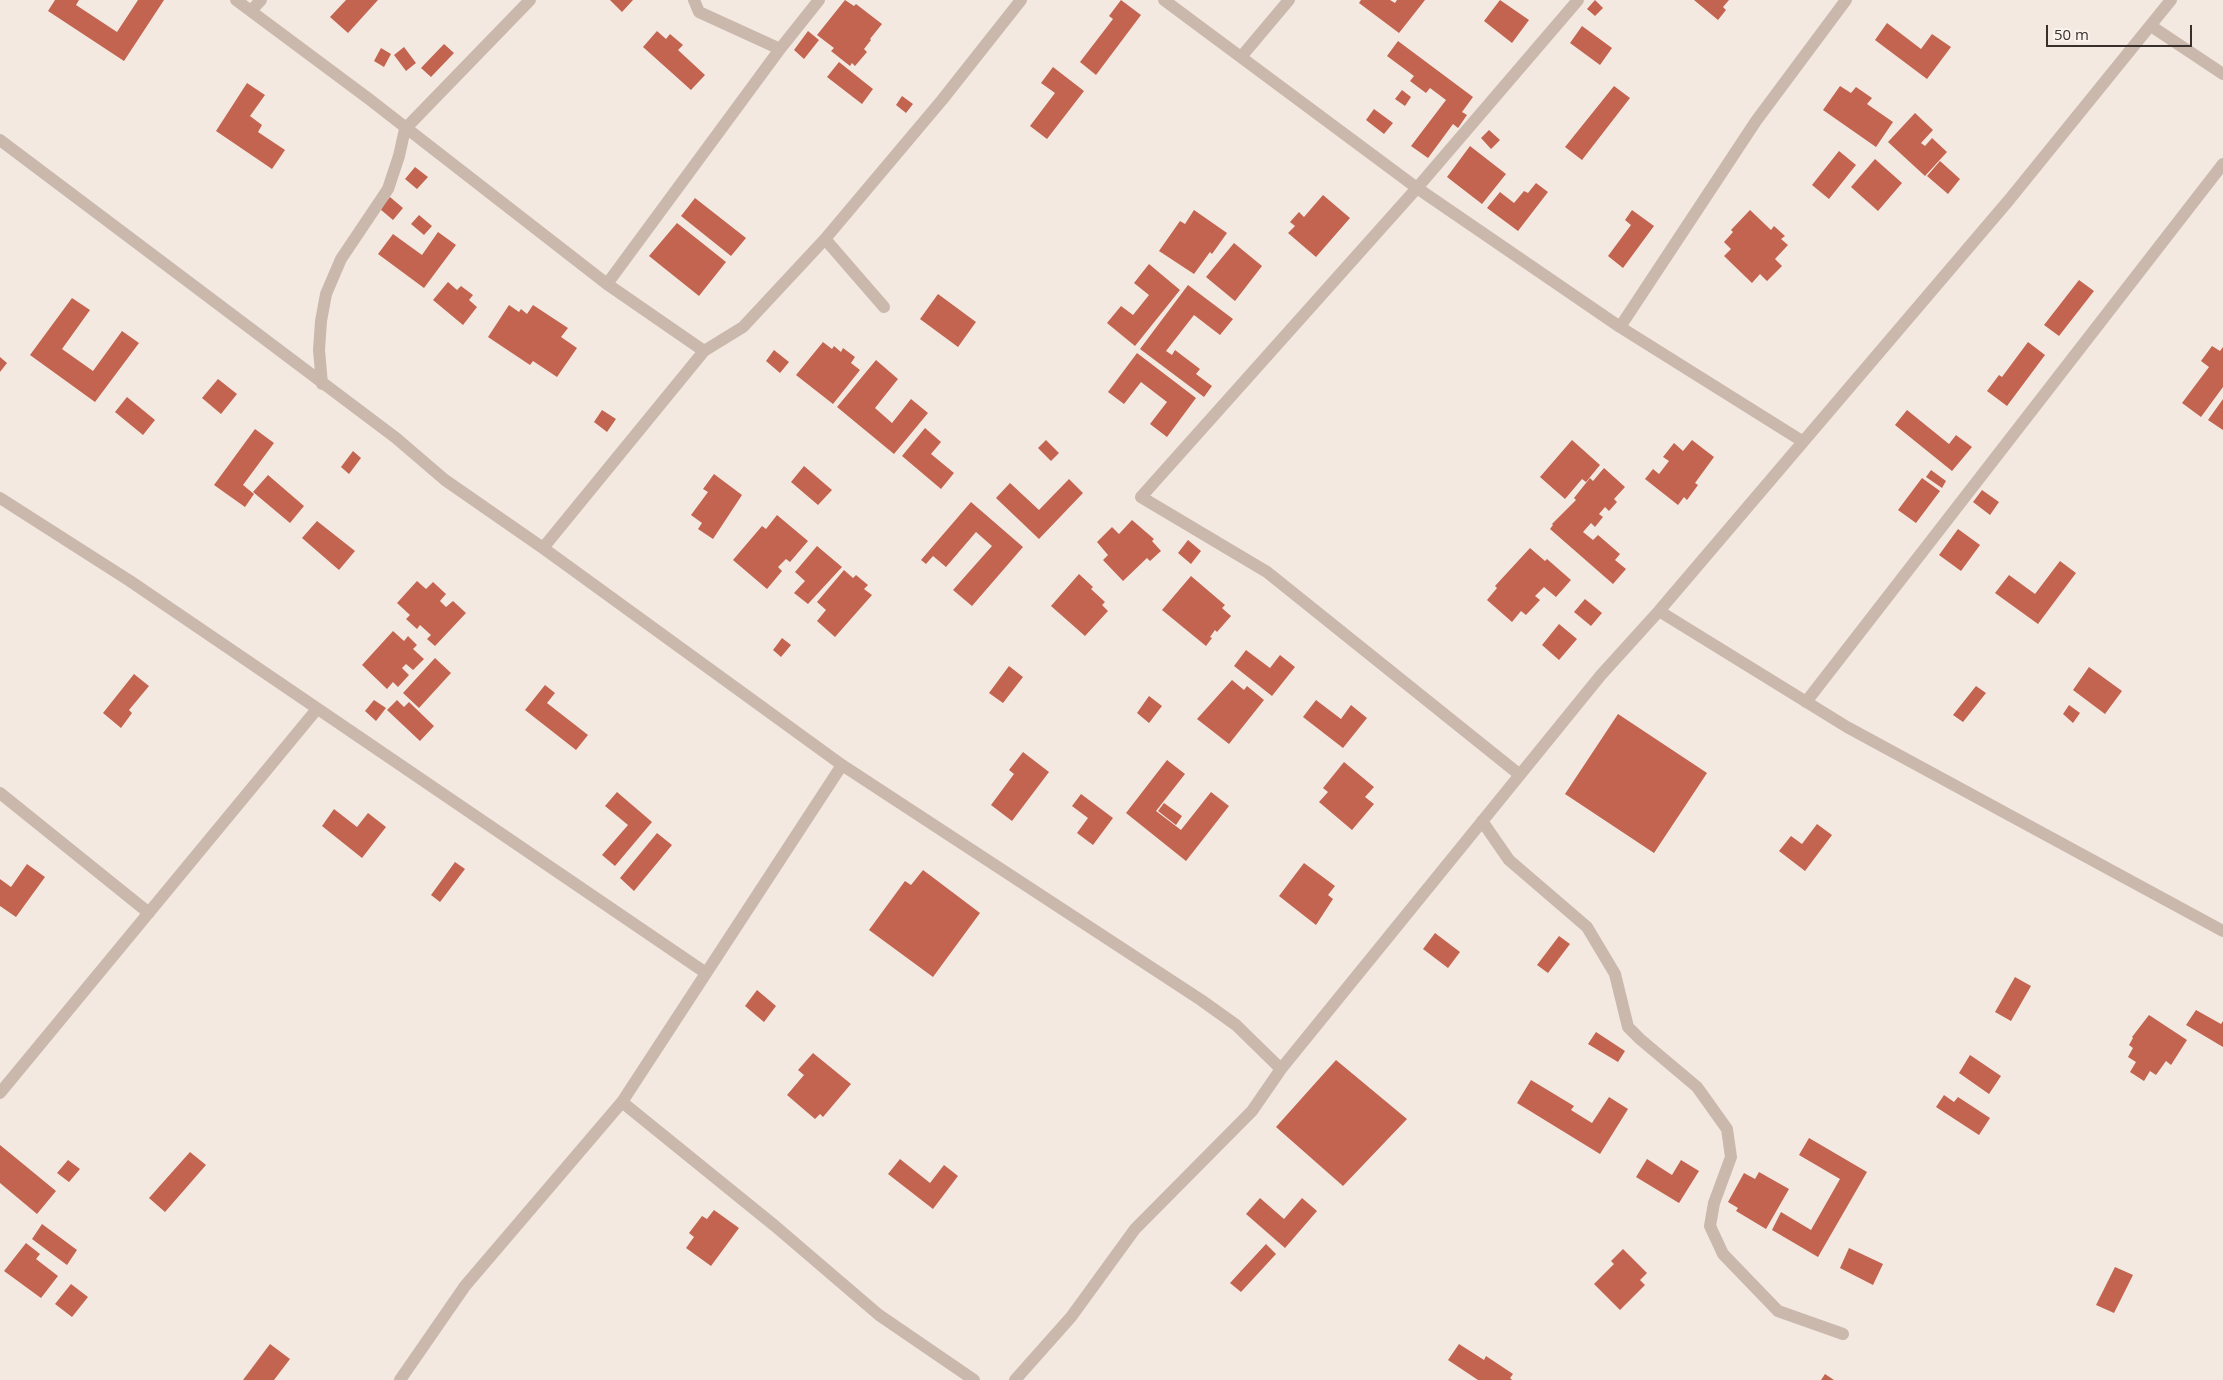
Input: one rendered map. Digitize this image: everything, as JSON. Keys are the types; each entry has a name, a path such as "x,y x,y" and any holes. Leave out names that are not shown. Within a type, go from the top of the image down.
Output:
{"street":[{"path":"236,0 369,99 607,284 704,351"},
{"path":"251,11 261,0"},
{"path":"322,384 319,350 321,321 326,294 341,259 388,189 400,156 405,128 530,0"},
{"path":"694,0 699,12 780,49"},
{"path":"607,284 780,49 819,0"},
{"path":"543,548 704,351 743,327 825,239 942,100 1021,0"},
{"path":"1164,0 1416,188 1620,327 1802,441"},
{"path":"1241,57 1289,0"},
{"path":"1520,775 1267,572 1141,497 1416,188 1578,0"},
{"path":"1620,327 1756,121 1846,0"},
{"path":"1015,1380 1072,1317 1135,1229 1252,1111 1280,1069 1625,648 1659,611 2009,200 2171,0"},
{"path":"2151,26 2223,74"},
{"path":"0,140 396,438 444,480 543,548 842,765 1201,1000 1236,1025 1280,1069"},
{"path":"1806,702 2223,164"},
{"path":"825,239 884,308"},
{"path":"0,498 130,581 706,974"},
{"path":"1659,611 1847,727 2223,931"},
{"path":"0,1093 317,709"},
{"path":"400,1380 465,1286 622,1102 842,765"},
{"path":"0,793 148,913"},
{"path":"1482,821 1509,860 1587,927 1615,974 1628,1027 1640,1040 1697,1087 1727,1128 1732,1158 1714,1203 1710,1226 1723,1254 1778,1311 1843,1334"},
{"path":"622,1102 775,1226 879,1315 974,1380"}],"building":[{"path":"55,0 79,0 76,5 117,32 138,0 164,0 124,61 48,11"},
{"path":"346,0 378,0 348,33 330,17"},
{"path":"610,0 633,0 622,12"},
{"path":"845,0 854,6 856,4 882,24 864,49 867,52 855,66 852,63 850,66 831,51 834,48 817,35"},
{"path":"1121,0 1141,15 1096,75 1080,62 1113,19 1109,16"},
{"path":"1361,0 1390,0 1395,3 1397,0 1425,0 1399,33 1359,3"},
{"path":"1500,0 1529,20 1512,43 1484,21"},
{"path":"1595,0 1603,8 1595,16 1587,9"},
{"path":"1694,0 1729,0 1723,7 1726,10 1718,20"},
{"path":"1887,23 1921,49 1932,34 1951,47 1927,79 1875,40"},
{"path":"1582,26 1612,48 1600,65 1570,43"},
{"path":"657,31 666,39 670,34 683,45 678,50 705,75 691,90 643,47"},
{"path":"808,31 819,40 804,59 794,50"},
{"path":"1398,41 1473,97 1462,112 1467,115 1458,128 1453,124 1428,158 1411,146 1446,100 1430,88 1426,93 1410,81 1414,76 1387,56"},
{"path":"444,44 454,53 431,77 421,68"},
{"path":"404,47 416,63 406,71 394,55"},
{"path":"381,48 391,54 384,67 374,61"},
{"path":"839,62 873,89 862,104 827,77"},
{"path":"1053,67 1084,91 1047,139 1030,126 1055,93 1041,83"},
{"path":"247,83 265,95 250,116 262,125 258,132 285,150 272,169 216,131"},
{"path":"1614,86 1630,98 1582,160 1565,147"},
{"path":"1840,86 1851,93 1856,87 1872,98 1867,104 1893,122 1876,147 1823,110"},
{"path":"1402,90 1411,97 1405,106 1395,99"},
{"path":"902,96 913,104 906,113 896,105"},
{"path":"1374,109 1393,123 1384,134 1366,120"},
{"path":"1915,113 1933,130 1921,143 1925,146 1932,138 1947,152 1925,176 1888,142"},
{"path":"1489,130 1500,140 1491,149 1481,138"},
{"path":"1470,146 1506,174 1482,204 1447,177"},
{"path":"1839,151 1856,165 1829,199 1812,185"},
{"path":"1875,159 1902,183 1878,211 1851,187"},
{"path":"1940,161 1960,179 1948,194 1927,176"},
{"path":"415,167 428,177 417,189 405,179"},
{"path":"1536,183 1548,192 1518,231 1487,208 1500,192 1514,203 1524,191 1528,193"},
{"path":"1323,195 1350,218 1316,257 1288,233 1295,226 1290,222 1299,212 1304,217"},
{"path":"390,197 403,208 393,220 380,209"},
{"path":"695,198 746,238 731,256 681,216"},
{"path":"1194,210 1227,233 1194,274 1159,251 1180,221 1185,224"},
{"path":"1632,210 1654,226 1623,268 1608,256 1631,225 1625,220"},
{"path":"1750,210 1771,230 1774,226 1785,236 1781,239 1788,245 1775,259 1782,266 1767,281 1760,274 1752,283 1724,256 1731,249 1724,242 1733,232 1731,230"},
{"path":"419,215 432,226 424,235 411,224"},
{"path":"677,223 726,262 699,296 649,256"},
{"path":"438,232 456,245 424,288 378,254 393,234 422,255"},
{"path":"1234,243 1262,266 1235,301 1206,277"},
{"path":"1149,264 1180,290 1135,346 1107,323 1121,306 1133,315 1149,295 1134,283"},
{"path":"2079,280 2094,291 2059,336 2044,325"},
{"path":"448,282 457,290 461,286 473,295 469,300 477,307 463,325 433,300"},
{"path":"1188,285 1233,319 1220,335 1194,315 1166,351 1172,355 1175,350 1200,369 1196,374 1212,386 1204,397 1140,349"},
{"path":"938,294 976,322 958,347 920,319"},
{"path":"72,298 90,310 62,349 93,371 122,331 139,343 95,402 30,355"},
{"path":"509,305 519,312 521,309 527,314 533,305 568,328 561,337 577,348 557,377 533,361 530,365 488,337"},
{"path":"823,342 832,349 834,346 841,352 843,348 855,357 851,363 860,370 833,404 796,375"},
{"path":"2028,342 2045,355 2007,406 1987,391 1999,375 2002,377"},
{"path":"2212,346 2220,351 2223,347 2223,387 2201,417 2182,403 2209,367 2201,361"},
{"path":"774,350 789,362 780,373 766,361"},
{"path":"1137,353 1196,398 1167,437 1150,424 1167,402 1141,382 1124,404 1108,392"},
{"path":"0,357 7,363 0,372"},
{"path":"876,360 898,379 875,408 892,423 911,399 928,413 894,454 837,407"},
{"path":"218,379 237,394 221,414 202,398"},
{"path":"127,397 155,420 143,435 115,412"},
{"path":"2223,399 2223,430 2208,420"},
{"path":"602,410 616,419 607,432 594,422"},
{"path":"1907,410 1949,444 1956,435 1972,447 1952,471 1895,425"},
{"path":"925,428 941,442 931,454 954,473 941,489 902,456"},
{"path":"255,429 274,443 243,485 254,494 245,507 214,485"},
{"path":"1046,440 1059,453 1051,461 1038,448"},
{"path":"1572,440 1600,465 1586,482 1582,479 1565,499 1540,477"},
{"path":"1692,440 1714,457 1695,483 1698,485 1687,500 1684,497 1678,505 1645,479 1653,469 1659,474 1669,461 1663,457 1674,443 1683,451"},
{"path":"353,451 361,458 349,474 341,467"},
{"path":"804,466 832,490 818,505 791,482"},
{"path":"1604,468 1625,487 1614,499 1617,502 1609,511 1605,507 1599,514 1603,517 1595,527 1591,523 1583,532 1593,540 1598,535 1620,554 1615,560 1626,569 1613,584 1550,529 1552,524 1576,500 1574,498 1590,478 1593,481"},
{"path":"1931,470 1946,481 1942,488 1926,477"},
{"path":"714,474 742,495 713,539 698,529 702,523 691,515 708,492 703,489"},
{"path":"268,475 304,506 290,523 253,492"},
{"path":"1922,478 1940,491 1916,523 1898,510"},
{"path":"1069,479 1083,493 1039,539 996,498 1010,483 1039,510"},
{"path":"1982,490 1999,502 1990,515 1973,502"},
{"path":"971,502 1023,547 972,606 953,590 992,546 976,532 946,567 933,556 926,564 921,560"},
{"path":"777,515 808,541 790,562 786,559 778,567 782,571 767,589 733,560 762,526 766,529"},
{"path":"1132,520 1154,539 1152,541 1161,551 1150,561 1147,558 1123,581 1103,560 1108,555 1097,542 1112,527 1119,534"},
{"path":"317,521 355,551 339,570 302,538"},
{"path":"1958,529 1980,545 1961,571 1939,555"},
{"path":"1188,540 1201,551 1191,564 1178,553"},
{"path":"817,546 842,567 808,604 794,593 805,581 795,572"},
{"path":"1530,548 1545,561 1547,559 1571,580 1556,597 1544,587 1535,596 1540,600 1526,615 1521,611 1512,622 1487,600 1497,588 1495,586"},
{"path":"2060,561 2076,573 2038,624 1995,593 2009,575 2035,594"},
{"path":"844,570 853,578 856,575 868,585 864,589 872,595 835,637 817,621 826,610 817,602"},
{"path":"1079,574 1105,602 1102,605 1108,611 1085,636 1051,606"},
{"path":"1191,576 1225,605 1222,608 1231,616 1217,632 1215,630 1206,646 1162,610"},
{"path":"417,581 426,589 433,582 446,594 440,601 446,607 453,601 466,613 435,646 427,639 431,635 420,625 417,629 406,619 410,615 397,603"},
{"path":"1585,599 1602,613 1591,626 1574,612"},
{"path":"1559,624 1577,639 1559,660 1542,645"},
{"path":"393,631 404,641 408,636 417,645 413,649 424,659 413,670 406,664 402,668 409,675 398,687 393,682 387,689 362,665"},
{"path":"782,638 791,645 781,657 773,650"},
{"path":"1246,650 1270,668 1280,655 1295,667 1272,696 1234,666"},
{"path":"435,658 451,673 419,708 403,693"},
{"path":"1009,666 1023,677 1003,703 989,693"},
{"path":"2089,667 2122,691 2105,714 2073,690"},
{"path":"134,674 149,686 129,710 132,713 121,728 103,713"},
{"path":"1232,680 1244,690 1247,686 1264,700 1229,744 1197,719"},
{"path":"545,685 555,693 547,703 588,735 576,750 525,710"},
{"path":"1976,686 1986,693 1963,722 1953,715"},
{"path":"1149,696 1162,706 1149,723 1137,713"},
{"path":"374,700 386,708 376,721 365,711"},
{"path":"397,700 404,707 409,702 434,726 420,741 387,710"},
{"path":"1316,700 1341,719 1351,705 1367,718 1343,748 1303,717"},
{"path":"2069,705 2080,713 2073,723 2063,714"},
{"path":"1618,714 1707,773 1654,853 1565,794"},
{"path":"1023,752 1049,772 1012,821 991,805 1014,774 1009,770"},
{"path":"1167,760 1185,774 1156,811 1181,830 1211,792 1229,806 1186,861 1126,813"},
{"path":"1344,762 1374,787 1365,797 1374,804 1352,830 1319,802 1328,792 1323,788"},
{"path":"617,792 652,822 615,866 602,855 628,825 605,806"},
{"path":"1081,794 1113,818 1093,845 1077,833 1088,818 1072,806"},
{"path":"1164,803 1182,816 1176,825 1158,811"},
{"path":"334,809 357,827 368,813 386,827 362,858 322,826"},
{"path":"1817,824 1832,835 1805,871 1779,851 1791,836 1802,844"},
{"path":"657,833 672,845 634,891 620,878"},
{"path":"455,862 465,869 440,902 431,895"},
{"path":"1304,863 1335,886 1328,895 1333,899 1316,925 1279,896"},
{"path":"27,864 45,877 16,917 0,906 0,879 11,887"},
{"path":"923,870 980,913 933,977 869,930 905,881 911,885"},
{"path":"1435,933 1460,952 1448,968 1423,949"},
{"path":"1559,936 1570,944 1548,973 1537,965"},
{"path":"2015,977 2031,986 2011,1021 1995,1012"},
{"path":"757,990 776,1006 764,1022 745,1006"},
{"path":"2196,1010 2221,1024 2223,1021 2223,1047 2186,1025"},
{"path":"2149,1015 2187,1040 2171,1065 2166,1061 2156,1075 2150,1071 2144,1081 2130,1072 2136,1062 2128,1057 2133,1048 2129,1045 2132,1037"},
{"path":"1596,1032 1625,1051 1618,1062 1588,1044"},
{"path":"813,1053 851,1084 823,1117 820,1114 815,1119 787,1095 804,1075 798,1070"},
{"path":"1970,1055 2001,1076 1989,1094 1959,1073"},
{"path":"1336,1060 1407,1119 1343,1186 1276,1127"},
{"path":"1531,1080 1574,1106 1571,1110 1592,1123 1609,1097 1628,1109 1600,1154 1517,1103"},
{"path":"1944,1095 1954,1102 1958,1097 1990,1118 1979,1135 1936,1107"},
{"path":"1809,1138 1867,1172 1818,1257 1772,1230 1781,1212 1811,1230 1840,1179 1799,1155"},
{"path":"0,1145 56,1191 37,1214 0,1183"},
{"path":"190,1152 206,1165 165,1212 149,1198"},
{"path":"900,1159 930,1183 944,1165 958,1176 933,1209 888,1174"},
{"path":"1647,1159 1672,1175 1681,1160 1699,1171 1679,1203 1636,1177"},
{"path":"68,1160 80,1169 69,1182 57,1173"},
{"path":"1759,1172 1789,1189 1766,1229 1736,1211 1738,1208 1728,1202 1744,1173 1755,1179"},
{"path":"1260,1198 1284,1219 1302,1198 1317,1211 1285,1248 1246,1214"},
{"path":"714,1210 739,1228 711,1266 686,1248 694,1237 689,1233 702,1216 707,1219"},
{"path":"42,1224 77,1250 67,1265 32,1239"},
{"path":"26,1243 40,1254 36,1259 58,1276 41,1298 4,1271"},
{"path":"1266,1244 1276,1254 1241,1292 1230,1283"},
{"path":"1849,1248 1883,1264 1873,1285 1840,1268"},
{"path":"1623,1249 1647,1273 1640,1280 1645,1285 1620,1310 1594,1284 1614,1264 1611,1261"},
{"path":"2115,1267 2133,1275 2114,1313 2096,1305"},
{"path":"71,1284 88,1297 72,1317 55,1304"},
{"path":"270,1344 290,1359 274,1380 243,1380"},
{"path":"1459,1344 1484,1360 1486,1356 1513,1374 1510,1378 1512,1380 1478,1380 1448,1360"},
{"path":"1825,1374 1834,1380 1821,1380"}]}
